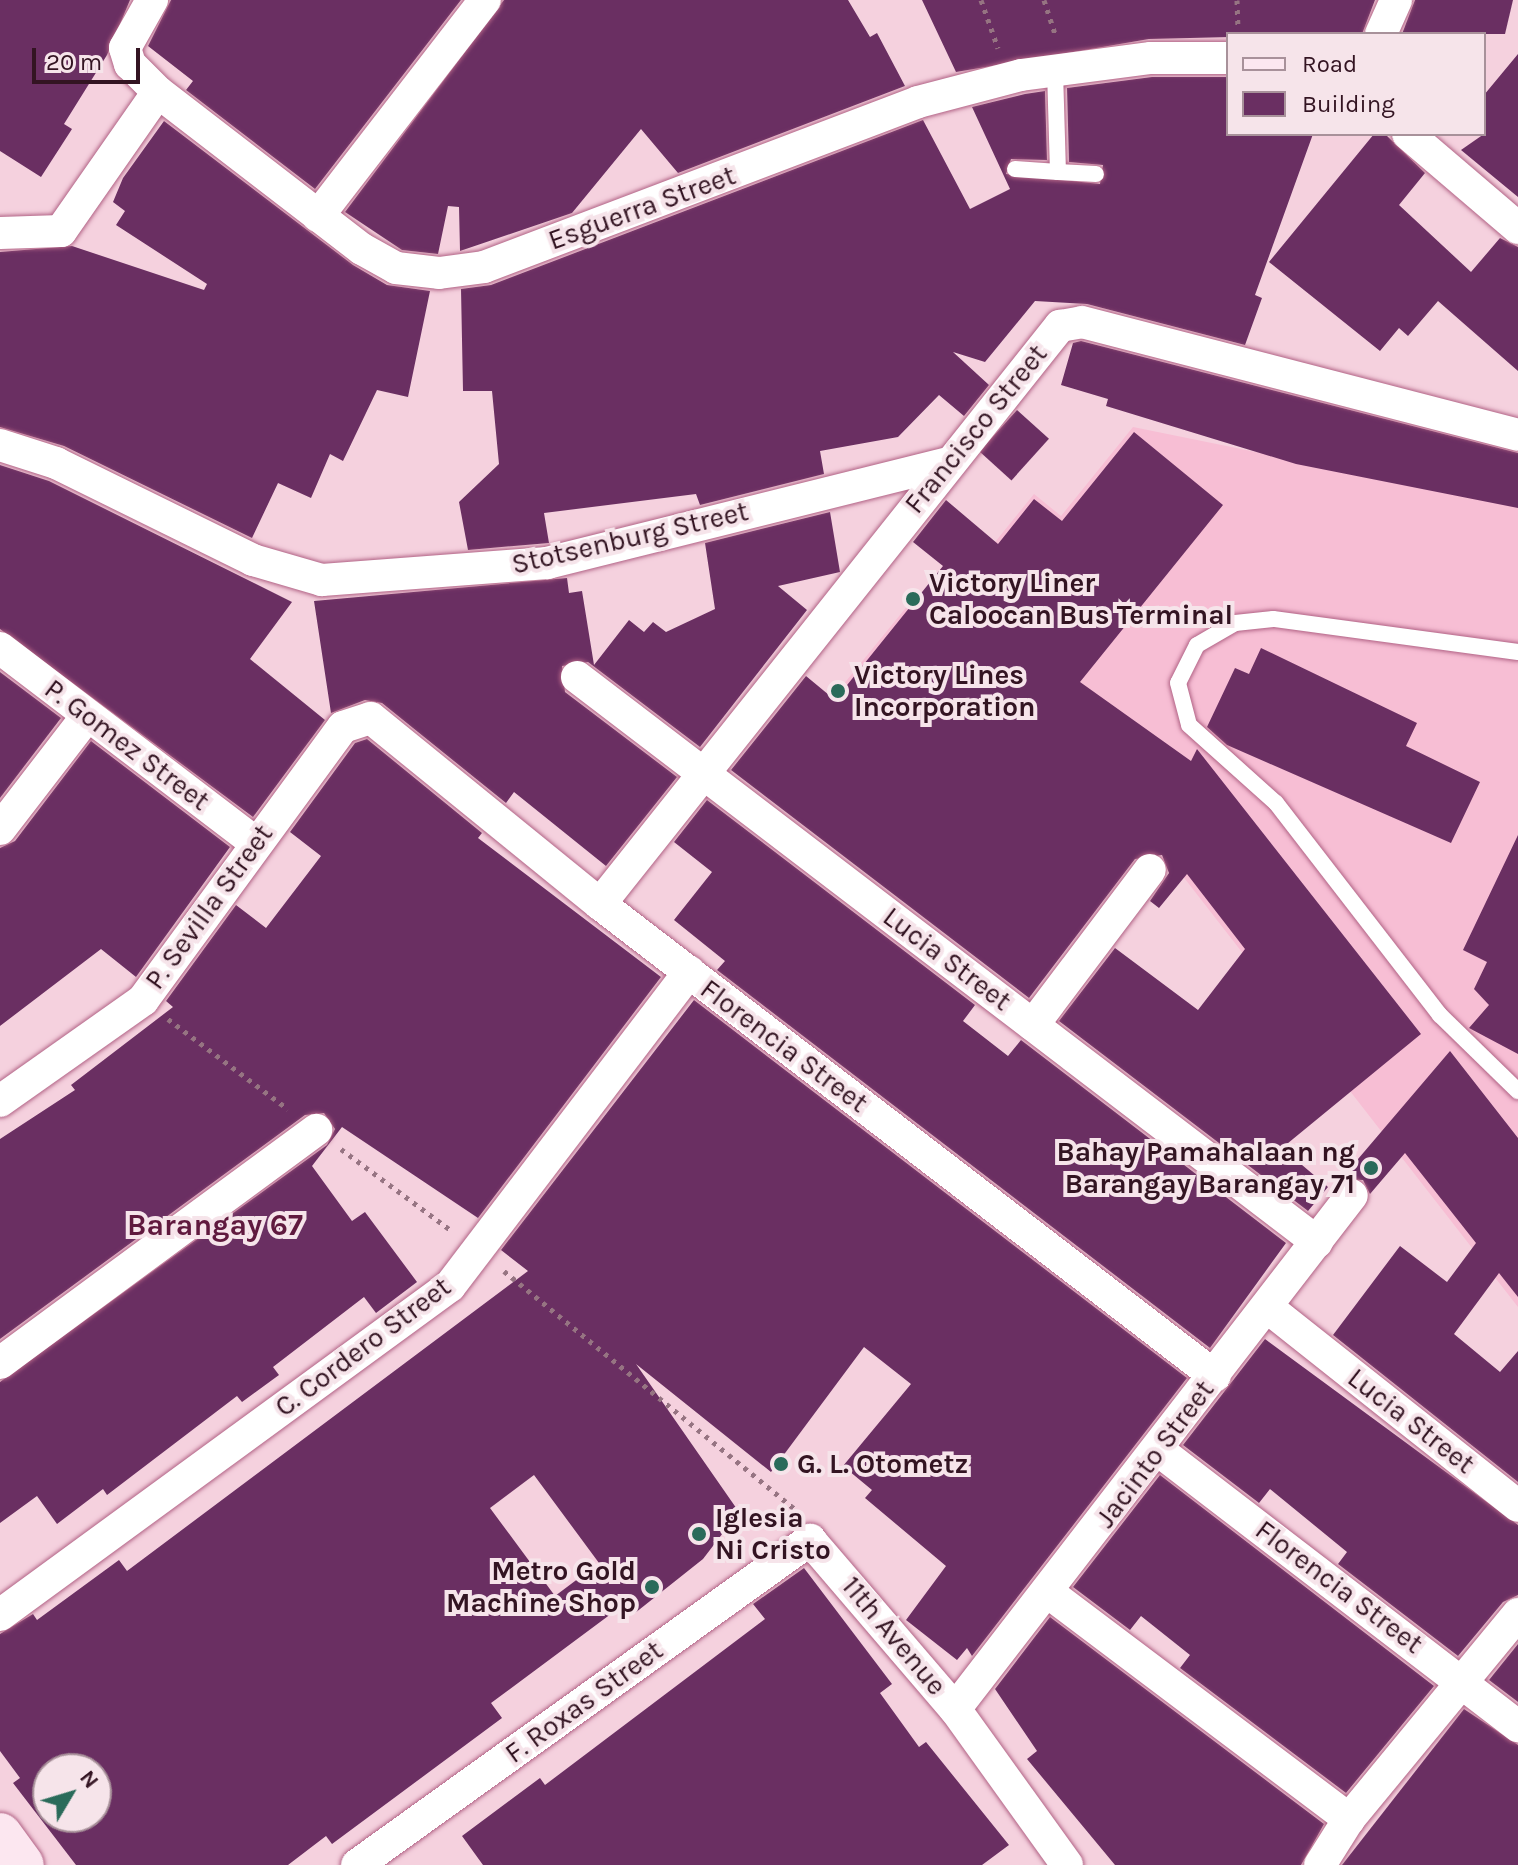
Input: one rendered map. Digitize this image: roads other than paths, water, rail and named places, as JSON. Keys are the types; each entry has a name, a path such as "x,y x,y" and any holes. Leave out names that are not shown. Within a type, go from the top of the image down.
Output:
{"main road":[{"path":"0,1835 22,1865"}],"street":[{"name":"Esguerra Street","path":"152,0 125,48 130,64 158,92 318,216 396,268 484,267 918,102 1009,78 1055,70 1226,58"},
{"path":"318,216 485,0"},
{"path":"1382,32 1396,0"},
{"path":"0,233 61,231 158,92"},
{"path":"1410,136 1518,228"},
{"name":"Francisco Street","path":"600,904 1042,344 1060,326 1082,322 1518,435"},
{"name":"Stotsenburg Street","path":"0,445 56,463 253,560 322,580 547,563 948,463"},
{"name":"P. Gomez Street","path":"0,648 255,842"},
{"name":"Lucia Street","path":"577,677 1317,1242"},
{"path":"0,829 87,716"},
{"name":"P. Sevilla Street","path":"0,1101 143,1000 255,842 356,717"},
{"name":"Florencia Street","path":"356,717 371,718 600,904 1215,1376"},
{"path":"1033,1025 1150,870"},
{"name":"C. Cordero Street","path":"0,1615 450,1286 689,972"},
{"path":"0,1363 316,1130"},
{"name":"Jacinto Street","path":"955,1709 1049,1593 1352,1195"},
{"name":"Lucia Street","path":"1267,1307 1518,1506"},
{"name":"Florencia Street","path":"1158,1450 1518,1726"},
{"name":"11th Avenue","path":"810,1540 955,1709 1067,1865"},
{"name":"F. Roxas Street","path":"357,1865 810,1540"},
{"path":"1049,1593 1349,1819"},
{"path":"1320,1865 1349,1819 1518,1614"}],"lane":[{"path":"1055,70 1058,172"},
{"path":"1015,169 1096,174"},
{"path":"1518,652 1273,619 1235,623 1197,645 1178,683 1189,725 1276,803 1440,1015 1518,1091"}],"place":[{"name":"Victory Liner Caloocan Bus Terminal","path":"913,599"},
{"name":"Victory Lines Incorporation","path":"838,691"},
{"name":"Bahay Pamahalaan ng Barangay Barangay 71","path":"1371,1168"},
{"name":"G. L. Otometz","path":"781,1464"},
{"name":"Iglesia Ni Cristo","path":"699,1534"},
{"name":"Metro Gold Machine Shop","path":"652,1587"}],"district":[{"name":"Barangay 67","path":"215,1225"}]}
